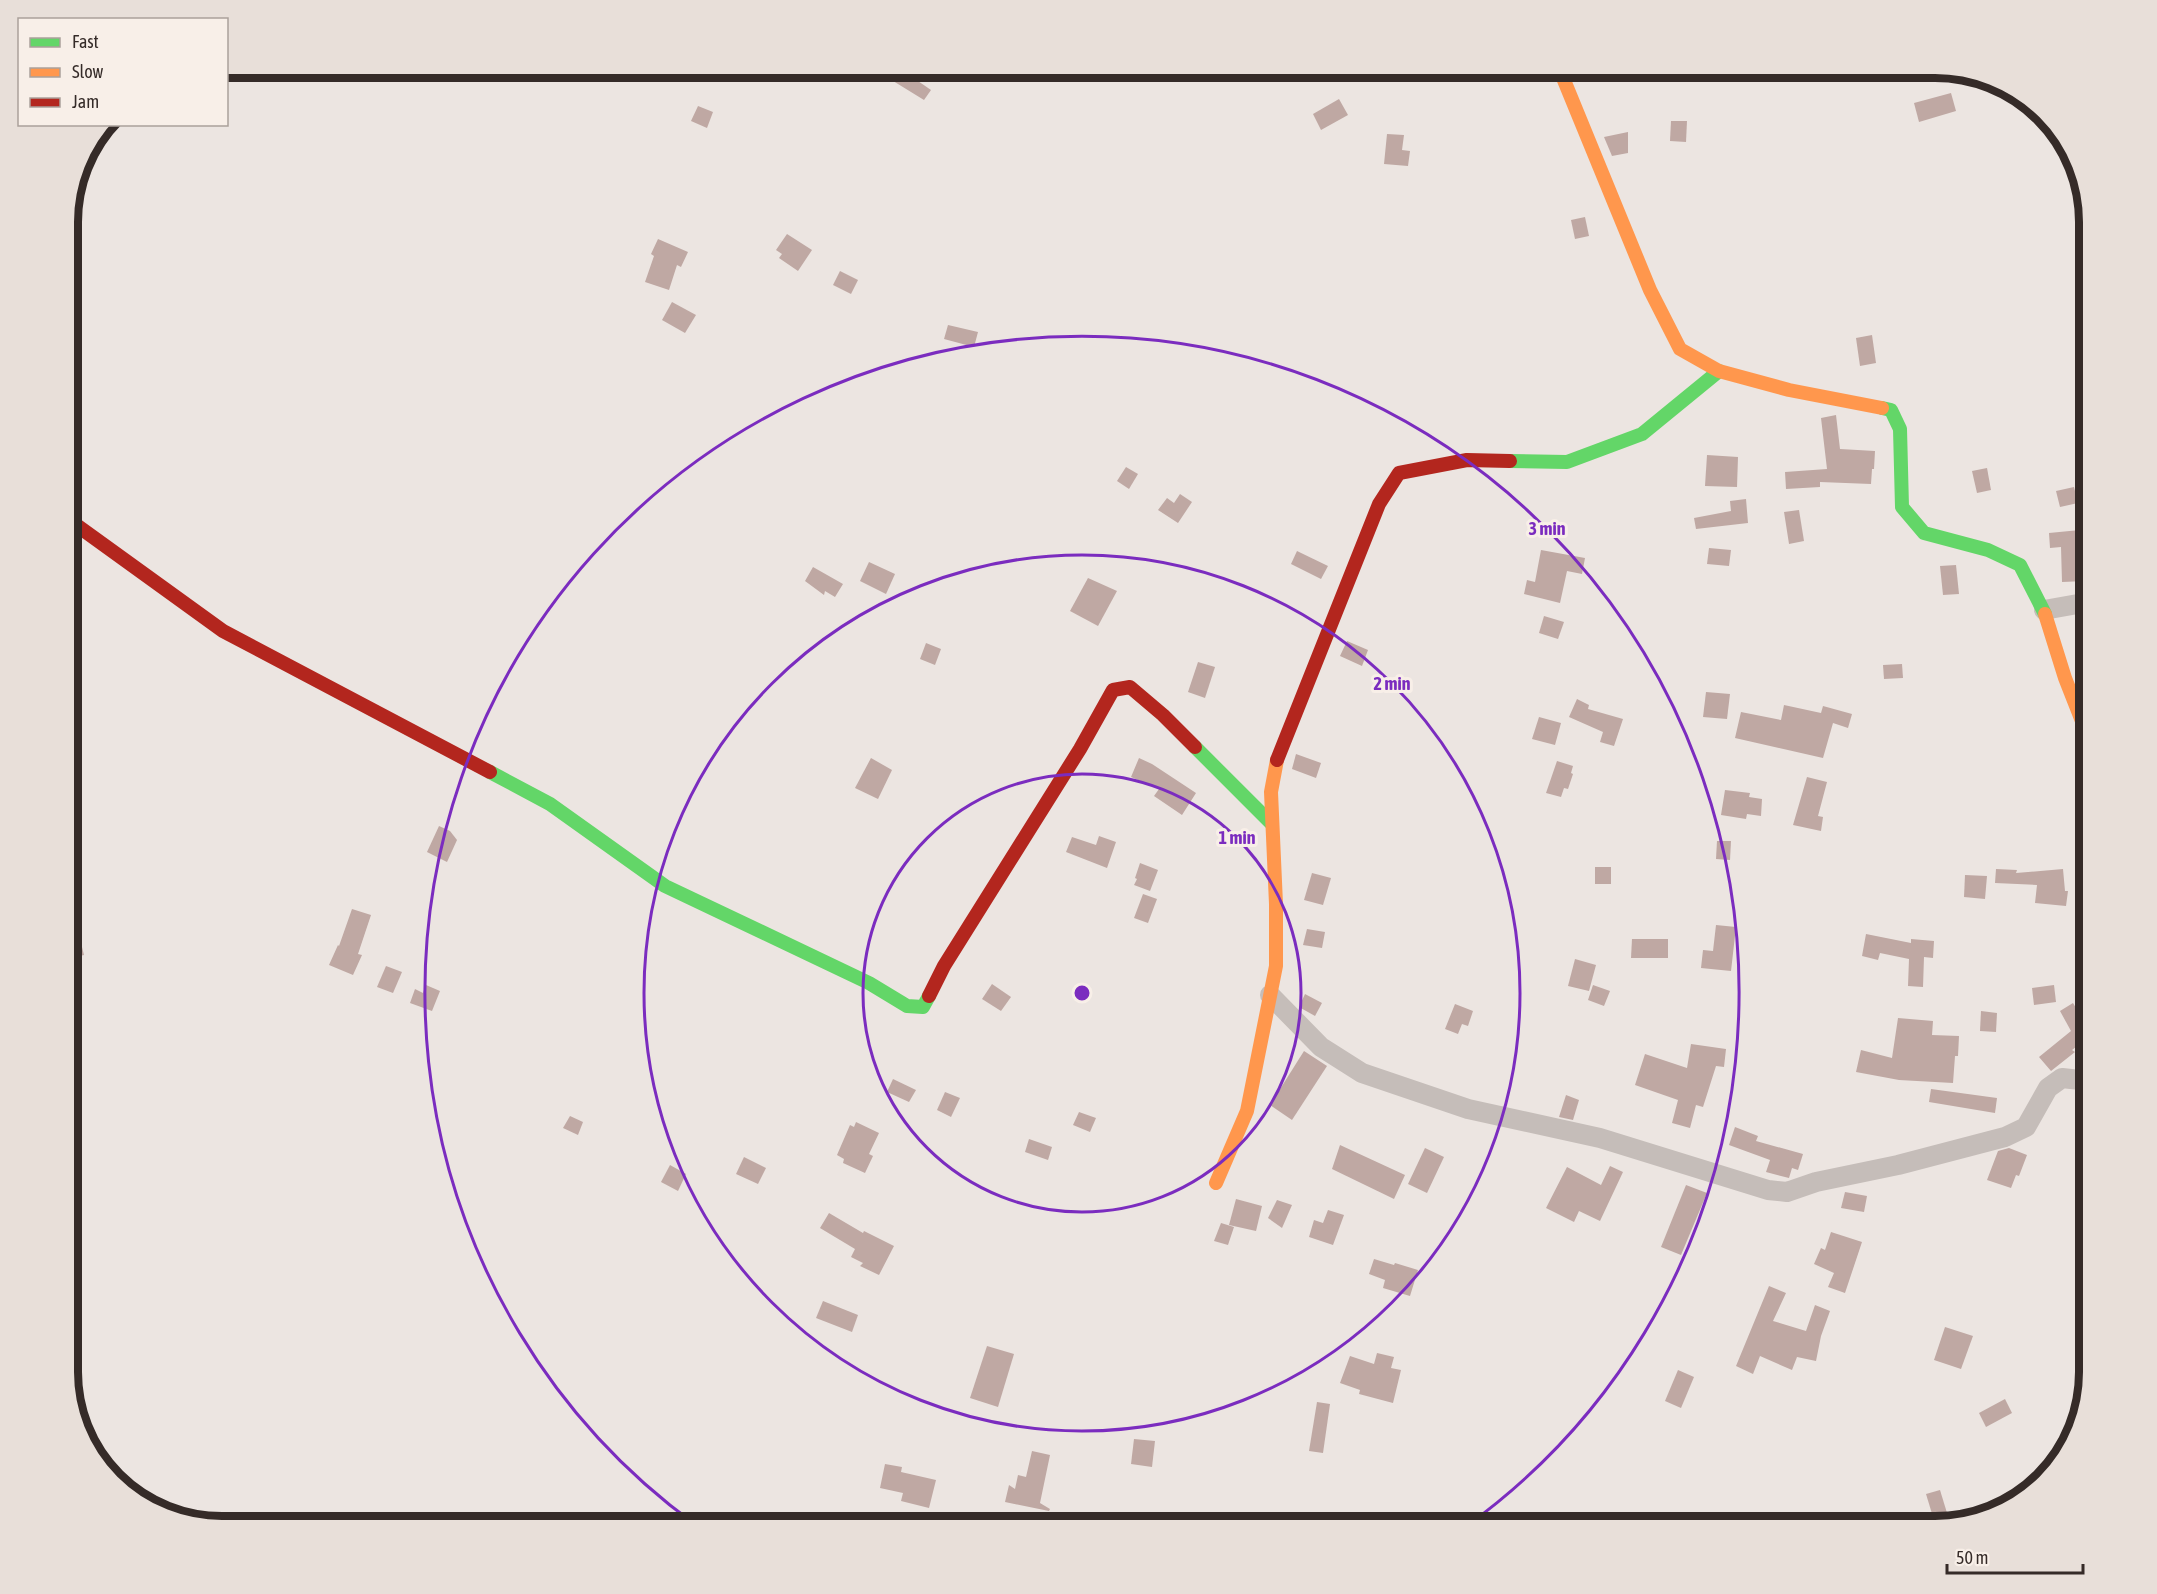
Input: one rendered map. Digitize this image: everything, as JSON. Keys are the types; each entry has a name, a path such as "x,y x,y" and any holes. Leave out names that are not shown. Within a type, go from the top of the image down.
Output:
{"street":[{"path":"1563,78 1650,290 1680,349 1719,372 1789,390 1891,410 1900,429 1902,507 1924,533 1988,550 2020,565 2044,610 2065,678 2079,712"},
{"path":"1216,1183 1247,1112 1276,966 1271,792 1278,757 1379,504 1399,473 1467,460 1567,462 1642,434 1719,372"},
{"path":"78,526 223,631 550,804 665,886 869,983 907,1006 923,1008 944,966 1080,749 1113,690 1130,687 1163,715 1272,824"},
{"path":"2044,610 2079,604"},
{"path":"1270,995 1321,1047 1362,1073 1468,1108 1600,1138 1768,1190 1787,1192 1816,1182 1898,1165 2005,1137 2026,1127 2048,1088 2062,1078 2079,1080"}],"building":[{"path":"888,78 914,78 931,90 924,100"},
{"path":"1951,93 1956,111 1919,122 1914,103"},
{"path":"1339,99 1348,115 1321,130 1313,114"},
{"path":"698,106 713,112 707,128 691,121"},
{"path":"1671,121 1687,121 1686,142 1670,141"},
{"path":"1628,132 1628,153 1612,156 1604,137"},
{"path":"1387,134 1404,135 1402,150 1410,151 1408,166 1384,164"},
{"path":"1585,217 1589,236 1575,239 1571,220"},
{"path":"787,234 812,250 798,271 779,258 782,254 776,250"},
{"path":"658,239 688,252 681,267 677,265 669,290 645,282 654,256 651,254"},
{"path":"840,271 858,280 851,294 833,285"},
{"path":"672,302 696,315 685,333 662,320"},
{"path":"948,325 978,332 974,347 944,339"},
{"path":"1872,335 1876,363 1860,366 1856,338"},
{"path":"1836,415 1840,449 1875,451 1871,484 1820,482 1820,487 1786,489 1785,472 1827,469 1821,418"},
{"path":"1707,455 1738,457 1737,487 1705,486"},
{"path":"1126,467 1138,474 1129,489 1117,481"},
{"path":"1987,468 1991,490 1977,493 1972,471"},
{"path":"2074,487 2078,503 2060,507 2056,491"},
{"path":"1180,494 1192,502 1178,523 1158,510 1167,498 1174,503"},
{"path":"1746,499 1748,523 1696,529 1694,518 1731,511 1730,501"},
{"path":"1799,510 1804,541 1789,544 1784,512"},
{"path":"2079,530 2079,581 2062,582 2061,547 2050,548 2049,533"},
{"path":"1709,548 1731,550 1729,566 1707,564"},
{"path":"1541,550 1585,558 1582,574 1567,571 1560,603 1524,594 1527,580 1535,582"},
{"path":"1297,551 1328,566 1321,579 1291,564"},
{"path":"869,562 895,574 886,594 860,581"},
{"path":"1956,565 1959,594 1943,595 1940,566"},
{"path":"813,567 843,584 835,597 825,591 824,595 805,581"},
{"path":"1088,578 1117,591 1098,626 1070,611"},
{"path":"1544,616 1564,622 1558,639 1539,633"},
{"path":"1347,641 1368,650 1362,666 1340,656"},
{"path":"926,643 941,649 935,665 920,659"},
{"path":"1198,662 1215,667 1205,698 1188,692"},
{"path":"1902,664 1903,678 1884,679 1883,665"},
{"path":"1706,692 1730,694 1727,719 1703,717"},
{"path":"1577,699 1589,705 1588,709 1623,719 1614,746 1600,742 1603,732 1569,717"},
{"path":"1784,705 1821,713 1823,706 1852,714 1848,728 1833,723 1823,758 1735,738 1741,712 1781,720"},
{"path":"1539,717 1561,723 1555,745 1532,739"},
{"path":"1296,754 1321,763 1316,778 1292,769"},
{"path":"871,758 892,770 878,799 855,788"},
{"path":"1139,758 1196,793 1182,815 1154,796 1159,789 1131,777"},
{"path":"1557,761 1573,766 1568,789 1564,788 1561,797 1546,793"},
{"path":"1807,777 1827,782 1818,816 1823,817 1821,831 1793,825"},
{"path":"1725,790 1750,793 1749,797 1762,799 1761,816 1747,814 1746,819 1721,815"},
{"path":"439,826 450,831 457,840 447,862 427,852"},
{"path":"1099,836 1116,842 1107,868 1066,852 1072,837 1096,845"},
{"path":"1717,841 1731,841 1730,860 1716,859"},
{"path":"1140,863 1158,870 1150,891 1134,885"},
{"path":"1595,867 1611,867 1611,884 1595,884"},
{"path":"1996,869 2017,870 2016,873 2063,869 2065,891 2068,891 2066,906 2035,903 2037,885 1995,883"},
{"path":"1312,873 1331,878 1323,905 1304,900"},
{"path":"1965,875 1987,876 1985,899 1964,897"},
{"path":"1143,894 1157,899 1148,923 1134,918"},
{"path":"352,909 371,915 358,954 362,955 353,975 329,965 339,946"},
{"path":"1716,925 1736,927 1731,971 1701,968 1703,950 1713,951"},
{"path":"1307,929 1325,932 1322,948 1303,945"},
{"path":"1866,934 1911,943 1911,939 1934,941 1933,958 1924,957 1923,987 1908,986 1909,959 1880,953 1878,960 1862,956"},
{"path":"80,939 84,955 78,956 78,940"},
{"path":"1632,939 1668,939 1668,958 1631,958"},
{"path":"1575,959 1596,965 1589,991 1568,986"},
{"path":"386,966 402,972 393,993 377,987"},
{"path":"992,984 1011,997 1001,1011 982,999"},
{"path":"426,985 440,991 432,1011 410,1003 415,989 423,993"},
{"path":"1593,985 1610,991 1604,1006 1588,1000"},
{"path":"2054,985 2056,1002 2034,1005 2032,988"},
{"path":"1305,994 1322,1003 1315,1016 1299,1007"},
{"path":"2073,1003 2079,1013 2079,1045 2072,1050 2075,1052 2051,1071 2039,1057 2071,1031 2060,1011"},
{"path":"1455,1004 1473,1011 1468,1026 1462,1024 1458,1034 1445,1029"},
{"path":"1981,1011 1997,1013 1996,1032 1980,1031"},
{"path":"1898,1018 1933,1021 1932,1035 1959,1036 1953,1083 1899,1080 1856,1072 1861,1050 1892,1058"},
{"path":"1691,1044 1726,1049 1724,1067 1716,1066 1703,1107 1696,1105 1690,1128 1672,1123 1678,1100 1635,1085 1645,1054 1687,1068"},
{"path":"1304,1051 1327,1066 1292,1120 1270,1105"},
{"path":"893,1079 916,1090 909,1102 887,1092"},
{"path":"1931,1089 1997,1098 1995,1113 1929,1102"},
{"path":"945,1092 960,1098 951,1117 937,1110"},
{"path":"1566,1095 1579,1100 1573,1120 1559,1117"},
{"path":"1079,1112 1096,1118 1090,1132 1073,1125"},
{"path":"570,1116 583,1122 578,1135 563,1128"},
{"path":"856,1122 879,1133 869,1154 873,1156 865,1173 843,1163 844,1159 837,1155 850,1125 854,1127"},
{"path":"1735,1127 1758,1136 1756,1141 1803,1154 1798,1170 1792,1168 1789,1178 1766,1172 1770,1160 1729,1145"},
{"path":"1029,1139 1052,1147 1048,1160 1025,1152"},
{"path":"1340,1145 1405,1175 1394,1199 1332,1169"},
{"path":"1425,1148 1444,1157 1427,1193 1408,1184"},
{"path":"2009,1148 2027,1155 2019,1176 2016,1175 2011,1188 1987,1180 1998,1151"},
{"path":"744,1157 766,1168 758,1184 736,1174"},
{"path":"670,1165 686,1174 678,1191 661,1182"},
{"path":"1610,1166 1623,1172 1600,1221 1579,1211 1574,1222 1546,1208 1567,1167 1601,1185"},
{"path":"2075,1176 2079,1176 2079,1197 2075,1197"},
{"path":"1686,1185 1707,1193 1681,1255 1661,1247"},
{"path":"1845,1192 1867,1196 1864,1212 1841,1208"},
{"path":"1236,1199 1262,1206 1256,1231 1229,1225"},
{"path":"1277,1200 1292,1205 1282,1228 1268,1218"},
{"path":"1328,1210 1344,1215 1333,1245 1309,1237 1314,1220 1323,1223"},
{"path":"829,1213 863,1233 864,1231 894,1246 879,1275 860,1266 863,1263 851,1257 855,1249 820,1228"},
{"path":"1221,1223 1234,1227 1228,1245 1214,1241"},
{"path":"1831,1232 1862,1242 1845,1293 1828,1287 1834,1273 1814,1264 1821,1248 1825,1250"},
{"path":"1374,1259 1418,1270 1410,1296 1383,1288 1385,1280 1369,1274"},
{"path":"1769,1286 1786,1293 1773,1321 1806,1331 1815,1305 1830,1311 1821,1336 1816,1361 1797,1357 1792,1370 1760,1356 1753,1374 1736,1366"},
{"path":"823,1301 858,1315 852,1332 816,1318"},
{"path":"1945,1327 1973,1336 1961,1369 1934,1360"},
{"path":"987,1346 1014,1354 998,1407 970,1398"},
{"path":"1377,1353 1394,1357 1391,1368 1401,1370 1393,1403 1359,1394 1360,1390 1340,1383 1350,1356 1374,1364"},
{"path":"1678,1370 1694,1377 1681,1408 1665,1401"},
{"path":"2005,1399 2012,1413 1986,1427 1979,1413"},
{"path":"1317,1402 1330,1404 1323,1453 1309,1451"},
{"path":"1134,1439 1155,1441 1152,1467 1131,1464"},
{"path":"1032,1451 1050,1455 1040,1503 1050,1509 1049,1511 1005,1502 1009,1485 1015,1489 1018,1475 1026,1477"},
{"path":"885,1464 902,1467 901,1472 936,1480 929,1508 901,1501 903,1493 880,1488"},
{"path":"1940,1490 1947,1513 1933,1516 1926,1494"}],"traffic: fast":[{"path":"1510,461 1567,462 1642,434 1719,371"},
{"path":"1882,408 1891,410 1900,429 1902,507 1924,533 1988,550 2020,565 2045,614"},
{"path":"1195,747 1272,824"},
{"path":"490,772 550,804 665,886 869,983 907,1006 923,1007 929,996"}],"traffic: slow":[{"path":"1563,78 1650,290 1680,349 1719,371 1789,390 1882,408"},
{"path":"2045,614 2079,714"},
{"path":"1216,1183 1247,1111 1276,966 1271,792 1277,760"}],"traffic: jam":[{"path":"1277,760 1379,504 1399,473 1467,460 1510,461"},
{"path":"78,526 223,631 490,772"},
{"path":"929,996 944,966 1080,749 1113,690 1130,687 1163,715 1195,747"}]}
